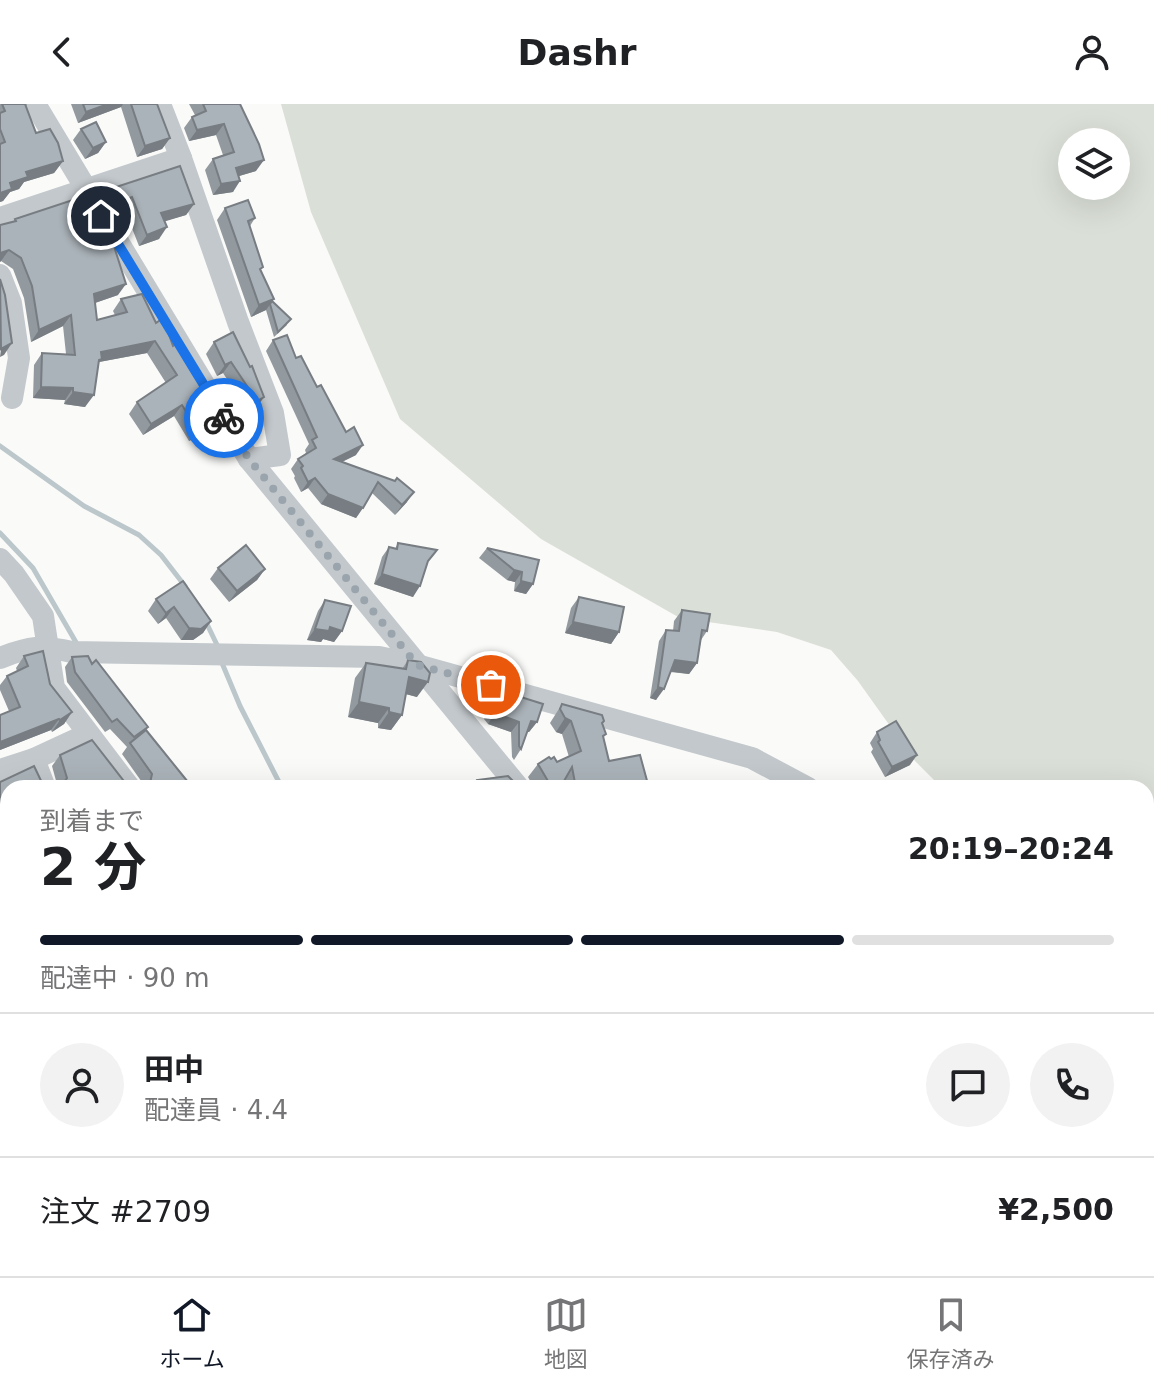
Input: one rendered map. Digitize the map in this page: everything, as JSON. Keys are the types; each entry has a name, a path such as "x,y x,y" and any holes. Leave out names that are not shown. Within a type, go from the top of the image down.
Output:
{"street":[{"path":"35,104 249,459 512,780"},
{"path":"160,104 273,413 280,455 249,459"},
{"path":"0,218 181,158"},
{"path":"0,275 11,303 19,358 12,398"},
{"path":"0,559 43,616 54,688 124,780"},
{"path":"0,658 29,647 82,652 379,657 752,758 793,780"},
{"path":"0,770 34,759 88,734"},
{"path":"34,759 42,780"}],"shaded area":[{"path":"281,104 1154,104 1154,780 934,780 915,761 858,681 831,650 777,632 680,618 541,539 400,419 311,212"}],"building":[{"path":"2,104 25,104 36,133 50,129 63,161 26,172 28,177 10,183 12,189 0,193 0,144 5,142 0,129 0,113 5,111"},
{"path":"83,104 108,104 86,112"},
{"path":"131,104 157,104 170,138 145,146"},
{"path":"203,104 240,104 264,160 236,168 240,181 221,184 213,159 234,152 224,124 197,130 192,117 206,111"},
{"path":"96,122 106,142 93,148 81,129"},
{"path":"180,166 194,204 161,213 167,227 147,235 132,197 124,200 116,187"},
{"path":"88,195 112,240 126,284 94,294 97,320 127,312 121,299 142,294 156,323 163,318 173,346 177,343 204,390 196,395 212,420 197,429 182,405 151,424 137,402 177,375 155,341 101,352 94,395 73,392 73,388 41,387 42,353 75,355 71,315 39,330 32,286 21,258 9,250 0,253 0,225"},
{"path":"248,200 255,218 248,221 263,267 260,269 274,299 259,305 225,208"},
{"path":"0,279 12,343 1,349"},
{"path":"272,301 291,319 278,332 270,304"},
{"path":"233,332 252,366 264,397 257,401 231,362 225,365 214,342"},
{"path":"287,335 296,358 301,356 317,387 321,385 346,432 354,427 363,445 334,459 395,481 397,478 414,492 402,505 378,482 363,508 328,494 315,478 308,482 298,459 316,448 312,440 317,437 273,340"},
{"path":"398,543 437,550 428,561 420,586 382,574 389,547 397,549"},
{"path":"246,545 265,569 237,591 218,568"},
{"path":"487,548 539,560 533,584 521,581 522,572 514,570"},
{"path":"183,581 211,621 201,629 189,628 174,607 166,613 156,599"},
{"path":"579,597 624,607 619,632 573,622"},
{"path":"325,600 351,606 342,631 330,627 329,631 315,629"},
{"path":"682,610 710,614 707,631 702,630 697,663 675,660 664,689 658,687 666,630 679,631"},
{"path":"43,651 50,684 72,712 60,720 0,742 0,715 20,707 7,676 28,666 24,656"},
{"path":"88,656 92,664 96,660 148,727 134,737 117,719 112,722 75,672 72,657"},
{"path":"408,660 421,662 430,673 428,682 409,677 402,715 389,712 389,708 359,702 366,663 406,669"},
{"path":"473,682 543,704 537,722 531,721 521,749 519,722 495,713 491,708 493,703 478,697 471,688"},
{"path":"562,704 602,715 609,761 640,755 647,780 574,780 572,767 565,780 547,780 538,764 549,757 554,757 557,762 581,751 571,721 560,709"},
{"path":"896,721 917,755 892,767 878,742 877,732"},
{"path":"146,730 186,780 151,780 152,774 130,743"},
{"path":"92,740 123,780 66,780 60,755"},
{"path":"34,766 41,780 4,780"},
{"path":"508,776 512,780 477,780"}],"waterway":[{"path":"0,446 84,506 139,535 161,555 185,586"},
{"path":"0,533 33,568 77,644"},
{"path":"206,622 219,649"},
{"path":"222,663 278,780"}],"way so far":[{"path":"224,418 249,459 417,665 491,685"}],"route":[{"path":"101,216 224,418"}]}
